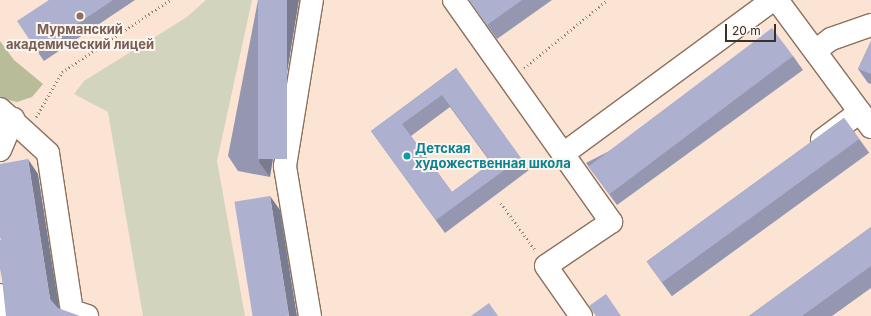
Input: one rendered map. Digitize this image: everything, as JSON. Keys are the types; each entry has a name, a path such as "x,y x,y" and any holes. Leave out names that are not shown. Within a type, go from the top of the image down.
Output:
{"lane":[{"path":"310,316 285,166 312,0"},
{"path":"454,0 611,222 546,266 579,315"},
{"path":"563,154 773,0"},
{"path":"777,0 866,120 803,154"},
{"path":"815,51 831,39 871,25"},
{"path":"0,150 14,120 48,153 72,311 87,316"},
{"path":"0,295 2,316"}],"path":[{"path":"14,120 62,72 170,0"},
{"path":"510,79 607,0"},
{"path":"501,203 546,266"}],"green space":[{"path":"206,0 252,0 217,161 245,316 143,316 108,112 74,94 84,81 187,17"},
{"path":"0,41 14,60 43,84 32,97 17,102 0,98"}],"building":[{"path":"49,0 113,0 37,51 17,21"},
{"path":"258,0 287,0 287,159 258,159"},
{"path":"469,0 522,0 487,25"},
{"path":"772,28 793,56 609,194 588,166"},
{"path":"871,41 871,74 858,69"},
{"name":"Детская художественная школа","path":"456,68 521,158 436,220 371,131","holes":["442,95 492,163 452,192 402,124"]},
{"path":"844,118 859,139 662,282 647,261"},
{"path":"28,159 50,299 58,308 80,316 6,316 0,269 0,164"},
{"path":"270,196 289,316 253,316 234,202"},
{"path":"871,227 871,266 802,316 749,316"},
{"path":"606,294 621,316 596,316 589,306"},
{"path":"489,303 498,316 471,316"}],"place":[{"name":"Мурманский академический лицей","path":"80,16"},
{"name":"Детская художественная школа","path":"407,156"}]}
